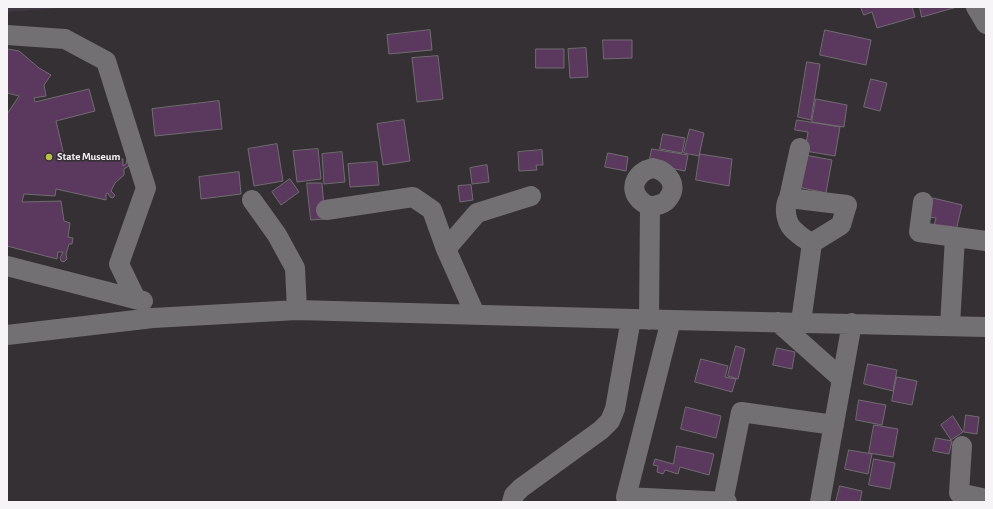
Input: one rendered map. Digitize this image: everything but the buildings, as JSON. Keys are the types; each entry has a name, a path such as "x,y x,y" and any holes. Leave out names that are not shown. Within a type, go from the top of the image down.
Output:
{"street":[{"path":"976,7 986,24"},
{"path":"7,35 65,39 106,61 146,188 120,264 136,299"},
{"path":"800,148 789,198 786,203 787,218 794,232 812,243"},
{"path":"446,249 477,213 531,196"},
{"path":"326,210 413,197 432,210 446,249 475,314"},
{"path":"789,198 847,205 841,225 812,243"},
{"path":"252,200 277,235 295,268 297,310"},
{"path":"923,202 919,232 986,242"},
{"path":"512,502 514,495 521,488 601,430 610,421 615,409 640,319 650,207"},
{"path":"950,326 955,237"},
{"path":"801,322 812,243"},
{"path":"7,266 146,302 153,318"},
{"path":"7,335 153,318 297,310 986,327"},
{"path":"671,320 626,497 727,502"},
{"path":"778,322 842,379"},
{"path":"820,502 852,324"},
{"path":"723,502 741,412 834,426"},
{"path":"962,446 959,493 986,500"}],"shaded area":[{"path":"7,7 72,7 7,12"}],"place":[{"name":"State Museum","path":"49,157"}]}
